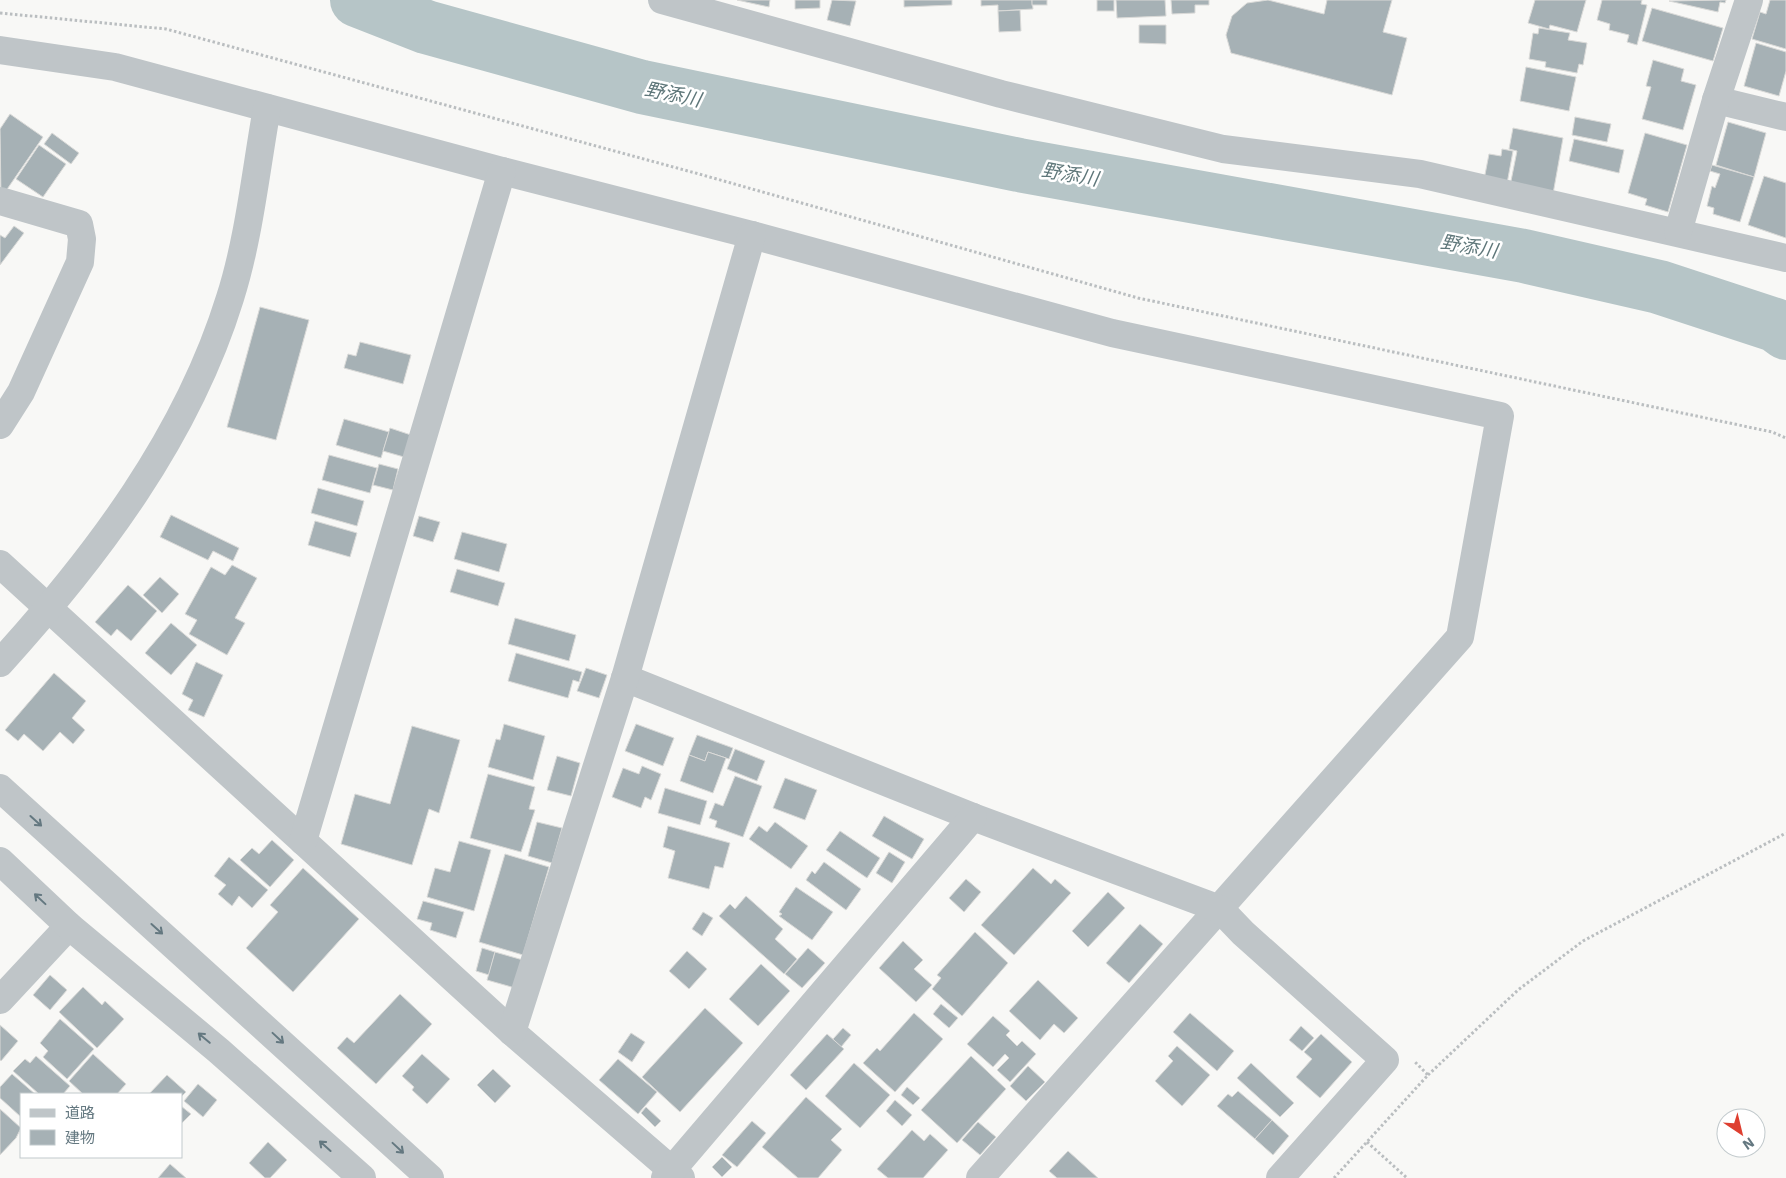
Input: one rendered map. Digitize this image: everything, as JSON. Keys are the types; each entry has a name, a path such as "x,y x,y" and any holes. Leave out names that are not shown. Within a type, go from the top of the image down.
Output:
{"street":[{"path":"662,0 703,5 1001,94 1223,149 1420,174 1786,258"},
{"path":"1678,232 1716,100 1749,0"},
{"path":"0,50 115,66 502,171 752,235 1112,333 1500,416 1460,637 980,1178"},
{"path":"1716,100 1786,117"},
{"path":"0,664 48,610 140,487 186,408 231,296 247,222 267,108"},
{"path":"303,841 502,171"},
{"path":"0,201 79,224 82,239 80,262 20,392 0,425"},
{"path":"512,1032 625,678 752,235"},
{"path":"0,564 48,610 512,1032 673,1176 973,817"},
{"path":"625,678 973,817 1220,909 1243,933 1384,1060 1280,1178"},
{"path":"0,788 430,1178"},
{"path":"0,861 68,926 220,1052 362,1178"},
{"path":"0,1000 68,926"}],"path":[{"path":"0,13 166,29 708,176 1138,298 1762,430 1786,438"},
{"path":"1428,1074 1518,990 1583,941 1786,833"},
{"path":"1367,1142 1407,1178"}],"building":[{"path":"737,0 770,0 769,7"},
{"path":"795,0 820,0 820,8 795,9"},
{"path":"832,0 856,1 850,26 827,20"},
{"path":"904,0 952,0 952,5 904,7"},
{"path":"981,0 1032,0 1033,9 998,11 998,5 981,6"},
{"path":"1032,0 1047,0 1047,5 1032,5"},
{"path":"1097,0 1114,0 1114,11 1097,11"},
{"path":"1116,0 1165,0 1166,16 1117,18"},
{"path":"1171,0 1209,0 1209,5 1195,5 1195,13 1172,14"},
{"path":"1268,0 1324,14 1327,0 1392,0 1383,32 1407,38 1392,95 1231,53 1226,35 1232,16 1247,3"},
{"path":"1535,0 1586,0 1577,32 1550,25 1549,29 1528,23"},
{"path":"1602,0 1642,0 1641,4 1647,5 1637,45 1627,42 1629,35 1609,30 1610,24 1597,20"},
{"path":"1726,0 1725,3 1720,2 1718,12 1669,1"},
{"path":"1770,0 1786,0 1786,49 1752,39 1760,12 1766,14"},
{"path":"1652,8 1723,28 1713,61 1642,41"},
{"path":"1020,10 1021,31 999,32 998,11"},
{"path":"1139,25 1166,25 1166,44 1139,43"},
{"path":"1539,28 1570,33 1568,40 1587,43 1583,65 1579,64 1577,73 1545,67 1546,62 1529,59 1533,33 1538,34"},
{"path":"1756,43 1786,52 1786,71 1779,96 1744,86"},
{"path":"1653,60 1684,69 1681,81 1696,85 1683,130 1642,119 1651,87 1646,86"},
{"path":"1526,67 1576,77 1569,111 1520,101"},
{"path":"10,114 43,137 1,198 0,129"},
{"path":"1575,117 1611,124 1607,142 1572,135"},
{"path":"1728,122 1766,133 1754,177 1716,165"},
{"path":"1513,128 1563,138 1553,194 1510,186 1517,151 1509,149"},
{"path":"52,133 79,153 71,164 44,144"},
{"path":"1645,133 1687,145 1668,212 1645,205 1647,199 1628,193"},
{"path":"1574,139 1624,150 1619,173 1569,161"},
{"path":"39,145 66,164 43,197 16,179"},
{"path":"1502,149 1513,151 1506,189 1483,185 1489,154 1501,156"},
{"path":"1712,165 1754,177 1740,222 1713,214 1714,208 1707,206 1712,186 1715,188 1720,174 1710,171"},
{"path":"1764,176 1786,183 1786,238 1748,225"},
{"path":"14,226 24,233 0,265 0,235 5,238"},
{"path":"260,307 309,320 276,440 227,427"},
{"path":"360,342 411,355 403,384 344,368 348,354 356,356"},
{"path":"344,419 389,432 381,458 336,445"},
{"path":"390,428 411,435 404,457 383,451"},
{"path":"329,455 377,468 370,493 322,480"},
{"path":"379,464 398,469 393,490 373,485"},
{"path":"318,488 364,501 357,526 311,513"},
{"path":"171,515 239,548 233,561 213,551 208,560 160,537"},
{"path":"419,516 440,522 433,542 413,536"},
{"path":"315,521 357,533 350,557 308,545"},
{"path":"462,532 507,544 499,572 454,559"},
{"path":"232,565 257,578 235,618 245,623 227,655 189,634 197,620 185,614 211,567 225,575"},
{"path":"457,569 505,583 498,606 450,592"},
{"path":"160,577 179,594 162,613 143,595"},
{"path":"128,585 157,611 131,641 117,629 111,636 95,622"},
{"path":"515,618 576,635 569,661 508,644"},
{"path":"171,623 197,645 171,675 145,653"},
{"path":"516,653 582,672 579,682 573,680 568,698 508,681"},
{"path":"196,662 223,675 204,717 188,710 193,700 182,694"},
{"path":"586,668 607,675 599,698 577,691"},
{"path":"54,673 86,701 72,718 85,730 73,744 60,732 43,751 24,734 18,741 5,730"},
{"path":"504,724 545,736 533,780 488,767 496,739 500,740"},
{"path":"636,724 674,738 663,766 625,751"},
{"path":"412,726 460,740 439,813 429,809 412,865 341,844 355,794 390,804"},
{"path":"697,735 733,748 729,759 708,752 705,761 689,755"},
{"path":"735,749 765,761 757,781 727,769"},
{"path":"708,752 726,758 713,793 680,781 689,755 705,761"},
{"path":"557,756 580,763 571,796 547,790"},
{"path":"642,766 661,774 651,800 645,797 641,808 612,797 623,768 639,774"},
{"path":"488,774 535,787 529,809 535,810 521,852 470,838"},
{"path":"735,776 762,786 743,837 715,827 717,821 709,818 715,803 723,806"},
{"path":"785,778 817,790 805,820 773,808"},
{"path":"665,788 707,801 700,825 658,813"},
{"path":"884,816 924,839 912,859 872,836"},
{"path":"537,822 562,828 552,863 528,856"},
{"path":"775,822 808,846 791,869 749,839 759,826 767,832"},
{"path":"668,826 730,843 723,868 715,866 709,889 668,878 675,851 663,847"},
{"path":"840,831 880,858 867,878 826,850"},
{"path":"272,840 294,860 270,887 240,860 252,848 259,854"},
{"path":"459,841 491,850 474,911 427,897 435,868 450,872"},
{"path":"889,852 905,862 892,883 876,873"},
{"path":"505,854 549,867 523,955 479,942"},
{"path":"229,857 268,890 252,908 239,896 232,906 218,894 226,885 214,876"},
{"path":"824,862 861,889 846,910 806,880 812,871 815,874"},
{"path":"303,868 359,919 293,992 246,948 278,912 270,905"},
{"path":"1033,868 1051,884 1055,879 1071,893 1014,955 981,925"},
{"path":"966,879 981,892 964,912 949,898"},
{"path":"796,887 833,912 812,940 779,916 782,914 779,912"},
{"path":"1108,892 1125,908 1088,947 1072,931"},
{"path":"746,896 783,929 775,939 797,959 784,974 719,916 730,904 735,909"},
{"path":"423,901 464,912 456,938 430,930 432,923 417,919"},
{"path":"703,912 713,918 702,936 692,929"},
{"path":"1140,924 1163,944 1129,983 1106,963"},
{"path":"975,932 1008,963 962,1016 932,989 941,978 937,975"},
{"path":"903,941 923,960 914,969 932,985 916,1002 879,968"},
{"path":"482,948 495,952 489,975 476,971"},
{"path":"808,948 825,963 802,988 785,974"},
{"path":"687,951 707,969 689,989 669,971"},
{"path":"495,952 523,960 515,988 487,980"},
{"path":"761,964 790,991 758,1026 729,999"},
{"path":"50,975 67,990 50,1010 33,995"},
{"path":"1038,980 1078,1018 1064,1033 1054,1024 1040,1040 1009,1011"},
{"path":"83,987 102,1005 105,1001 124,1019 97,1048 59,1012"},
{"path":"400,994 432,1024 376,1084 337,1048 347,1037 354,1043"},
{"path":"941,1004 958,1018 949,1028 933,1014"},
{"path":"705,1008 743,1043 680,1112 642,1077"},
{"path":"914,1013 943,1039 895,1092 863,1063 877,1048 880,1051"},
{"path":"1190,1013 1234,1051 1217,1071 1173,1032"},
{"path":"993,1016 1010,1031 1006,1035 1017,1046 1022,1041 1036,1054 1010,1082 997,1070 1009,1058 1005,1054 993,1067 967,1044"},
{"path":"60,1019 94,1049 67,1079 43,1057 48,1051 40,1043"},
{"path":"0,1025 18,1041 1,1061 0,1060"},
{"path":"1301,1026 1314,1038 1302,1051 1289,1040"},
{"path":"843,1028 851,1035 841,1047 833,1039"},
{"path":"631,1033 645,1042 632,1062 618,1052"},
{"path":"827,1034 844,1049 806,1090 790,1075"},
{"path":"1321,1034 1352,1062 1320,1098 1296,1077 1312,1059 1304,1052"},
{"path":"1177,1046 1210,1075 1182,1106 1155,1081 1173,1061 1168,1056"},
{"path":"93,1054 126,1084 118,1093 82,1093 69,1081"},
{"path":"422,1054 450,1079 427,1104 412,1090 414,1087 402,1076"},
{"path":"36,1056 70,1086 64,1093 38,1093 13,1071 25,1059 30,1063"},
{"path":"971,1056 1006,1089 957,1143 921,1110"},
{"path":"618,1059 657,1092 638,1114 599,1080"},
{"path":"854,1063 890,1095 860,1128 825,1096"},
{"path":"1251,1063 1294,1103 1280,1117 1237,1078"},
{"path":"1028,1066 1045,1082 1026,1101 1010,1086"},
{"path":"493,1069 511,1086 495,1103 477,1085"},
{"path":"12,1074 34,1093 20,1093 20,1116 0,1098 0,1087"},
{"path":"167,1075 186,1092 182,1096 182,1093 150,1093"},
{"path":"198,1084 217,1100 203,1117 184,1101"},
{"path":"907,1087 920,1098 913,1105 901,1095"},
{"path":"1238,1091 1272,1120 1255,1139 1217,1106 1228,1094 1232,1097"},
{"path":"806,1097 842,1129 831,1140 842,1150 818,1178 798,1178 762,1147"},
{"path":"895,1100 912,1115 902,1126 886,1111"},
{"path":"182,1107 191,1114 182,1123"},
{"path":"646,1107 661,1121 655,1127 641,1113"},
{"path":"0,1109 20,1127 20,1130 16,1138 0,1155"},
{"path":"1272,1120 1289,1136 1273,1155 1255,1139"},
{"path":"752,1121 766,1133 737,1167 722,1155"},
{"path":"978,1122 996,1137 980,1155 962,1140"},
{"path":"912,1130 924,1141 930,1134 948,1150 923,1178 888,1178 877,1169"},
{"path":"268,1142 287,1160 270,1178 265,1178 249,1163"},
{"path":"1068,1151 1098,1178 1057,1178 1049,1171"},
{"path":"722,1157 732,1167 722,1177 712,1167"},
{"path":"170,1164 186,1178 158,1178"}],"waterway":[{"name":"野添川","path":"357,0 426,27 642,87 1019,165 1524,256 1659,287 1775,325 1786,333"}]}
